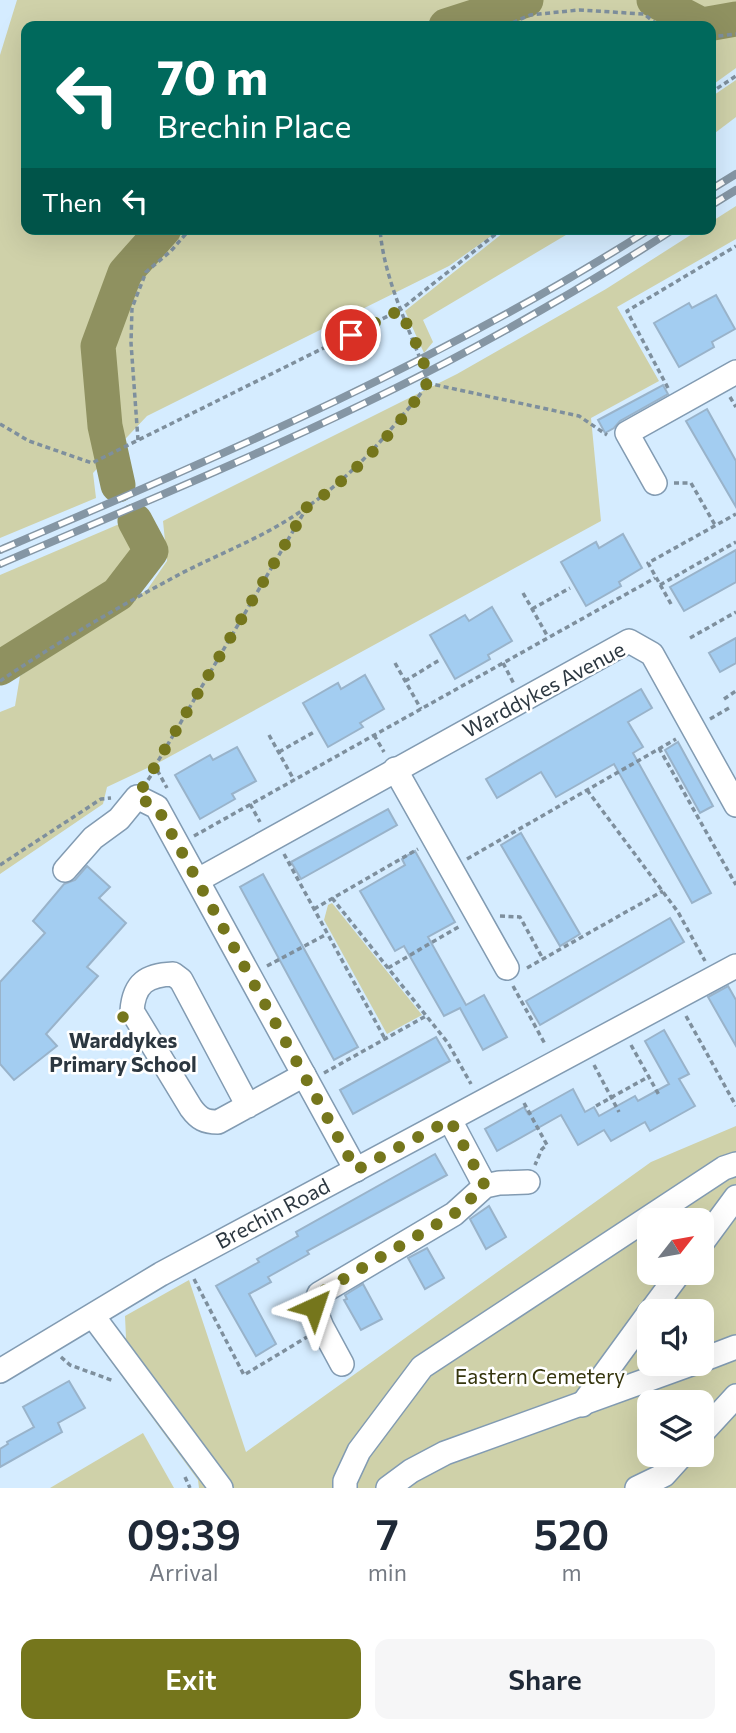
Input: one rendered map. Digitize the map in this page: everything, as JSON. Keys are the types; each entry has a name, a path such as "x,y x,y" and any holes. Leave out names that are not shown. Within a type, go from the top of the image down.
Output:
{"street":[{"path":"655,483 627,433 736,372"},
{"name":"Warddykes Avenue","path":"198,880 629,641 652,654 736,805"},
{"path":"395,769 510,977"},
{"path":"65,870 93,838 119,819 137,797 157,807 356,1170"},
{"name":"Brechin Road","path":"0,1371 184,1262 736,966"},
{"path":"248,1105 181,980 173,974 159,974 147,979 133,996 132,1011 196,1116 206,1122 218,1122 248,1105 306,1079"},
{"path":"450,1120 485,1186"},
{"path":"345,1488 345,1481 359,1451 422,1367 724,1168 736,1164"},
{"path":"342,1364 314,1307 318,1294 454,1214 485,1186 528,1182"},
{"path":"714,1227 736,1197"},
{"path":"93,1316 221,1488"},
{"path":"582,1405 637,1330"},
{"path":"714,1356 736,1348"},
{"path":"390,1488 411,1471 445,1453 659,1376"},
{"path":"714,1420 736,1396"},
{"path":"636,1488 665,1481"}],"path":[{"path":"516,21 530,15 579,10 644,14 653,21"},
{"path":"716,36 736,34"},
{"path":"716,89 736,76"},
{"path":"138,440 131,343 132,308 146,272 185,235"},
{"path":"0,681 68,636 171,578 274,528 334,488 366,458 427,383 418,352 400,310 381,235"},
{"path":"0,424 29,441 92,463 400,310 494,235"},
{"path":"677,405 627,311 736,246"},
{"path":"427,383 579,416 607,435 627,433"},
{"path":"655,483 691,483 715,525"},
{"path":"137,797 307,507"},
{"path":"671,604 648,564 736,514"},
{"path":"660,585 736,542"},
{"path":"188,827 193,836 655,578"},
{"path":"533,609 570,587"},
{"path":"523,593 548,638"},
{"path":"690,639 736,612"},
{"path":"405,681 441,659"},
{"path":"395,663 421,709"},
{"path":"724,699 736,691"},
{"path":"450,868 694,729"},
{"path":"278,752 314,732"},
{"path":"269,735 294,780"},
{"path":"659,748 736,885"},
{"path":"137,797 156,768 172,798"},
{"path":"587,790 678,912 714,978"},
{"path":"0,865 101,799 137,797"},
{"path":"274,837 385,1039"},
{"path":"314,909 434,840"},
{"path":"555,1063 509,978 543,959 663,891"},
{"path":"332,898 448,1043 481,1104"},
{"path":"388,968 477,916 520,917 543,959"},
{"path":"250,975 327,934"},
{"path":"676,998 736,1107"},
{"path":"306,1079 426,1016"},
{"path":"621,1028 659,1095"},
{"path":"584,1048 619,1112"},
{"path":"596,1106 649,1077"},
{"path":"514,1086 547,1145 541,1149 528,1182"},
{"path":"184,1262 244,1375 322,1327"},
{"path":"50,1341 62,1359 70,1365 119,1384"},
{"path":"179,1469 190,1488"}],"green space":[{"path":"17,0 736,0 736,68 716,82 716,21 21,21 21,235 493,235 449,266 147,416 93,473 96,498 0,538 0,55"},
{"path":"736,80 736,117 716,132 716,94"},
{"path":"736,206 736,239 617,307 659,381 591,418 601,521 158,763 107,787 103,804 0,874 0,712 15,706 20,676 147,590 167,561 163,521 457,374 606,289 691,235 716,235 716,219"},
{"path":"500,235 566,235 423,320 433,342 424,353 405,311"},
{"path":"124,522 140,552 110,590 0,658 0,575"},
{"path":"332,903 422,1015 387,1034 324,920 328,905"},
{"name":"Eastern Cemetery","path":"736,1126 736,1488 199,1488 198,1480 104,1352 126,1338 125,1316 189,1280 246,1452 651,1162"},
{"path":"143,1433 174,1488 50,1488"}],"building":[{"path":"716,295 735,329 712,342 714,347 679,367 654,323 689,303 692,308"},
{"path":"663,385 668,394 620,421 605,433 598,420"},
{"path":"707,409 736,461 736,507 686,421"},
{"path":"623,534 642,568 619,582 621,586 586,606 561,562 596,542 599,548"},
{"path":"736,550 736,582 684,611 670,587"},
{"path":"492,607 512,641 488,655 490,659 455,679 430,635 465,615 469,621"},
{"path":"736,638 736,663 720,672 709,653"},
{"path":"365,675 384,709 360,723 363,727 328,747 303,703 338,683 341,689"},
{"path":"641,689 652,708 628,722 643,747 633,753 711,893 692,903 614,764 556,797 541,772 497,798 486,779"},
{"path":"678,742 713,806 700,813 665,750"},
{"path":"237,747 256,781 232,794 235,799 200,819 175,775 210,755 213,760"},
{"path":"388,809 397,825 301,879 291,862"},
{"path":"521,833 580,934 560,946 501,845"},
{"path":"415,851 455,922 428,937 466,1005 484,995 507,1037 483,1050 460,1008 444,1016 404,946 395,951 360,891 405,865 402,859"},
{"path":"87,866 110,887 99,898 126,923 87,967 98,976 46,1034 57,1046 14,1080 0,1064 0,982 45,933 33,921 64,884 75,880"},
{"path":"263,874 358,1047 334,1060 240,887"},
{"path":"670,918 684,942 540,1025 526,1001"},
{"path":"728,986 736,1000 736,1046 708,997"},
{"path":"664,1030 689,1074 679,1079 695,1106 650,1131 645,1122 611,1141 604,1130 578,1145 561,1115 497,1151 485,1129 524,1107 528,1114 573,1089 585,1112 594,1107 599,1116 635,1096 638,1101 669,1084 645,1041"},
{"path":"436,1037 450,1061 353,1114 340,1090"},
{"path":"435,1154 447,1175 307,1251 309,1254 268,1277 271,1282 249,1294 276,1344 256,1356 216,1286 298,1236 296,1232"},
{"path":"489,1206 506,1237 486,1249 470,1219"},
{"path":"427,1248 444,1278 425,1289 408,1258"},
{"path":"363,1284 382,1319 361,1330 344,1300 347,1299 345,1295"},
{"path":"69,1381 85,1408 58,1423 62,1432 0,1467 0,1449 34,1427 23,1407"}],"waterway":[{"path":"461,21 526,0"},
{"path":"654,0 694,21"},
{"path":"716,23 736,19"},
{"path":"118,485 105,426 98,346 125,273 159,235"},
{"path":"0,668 118,594 151,551 135,521"}],"railway":[{"path":"716,186 736,174"},
{"path":"716,202 736,190"},
{"path":"0,550 249,441 413,363 572,277 640,235"},
{"path":"0,564 224,468 391,391 532,315 664,235"}],"place":[{"name":"Warddykes Primary School","path":"123,1017"}],"route":[{"path":"314,1307 318,1294 454,1214 485,1186 450,1120 356,1170 157,807 137,797 307,507 334,488 366,458 427,383 418,352 400,310 351,335"}]}
